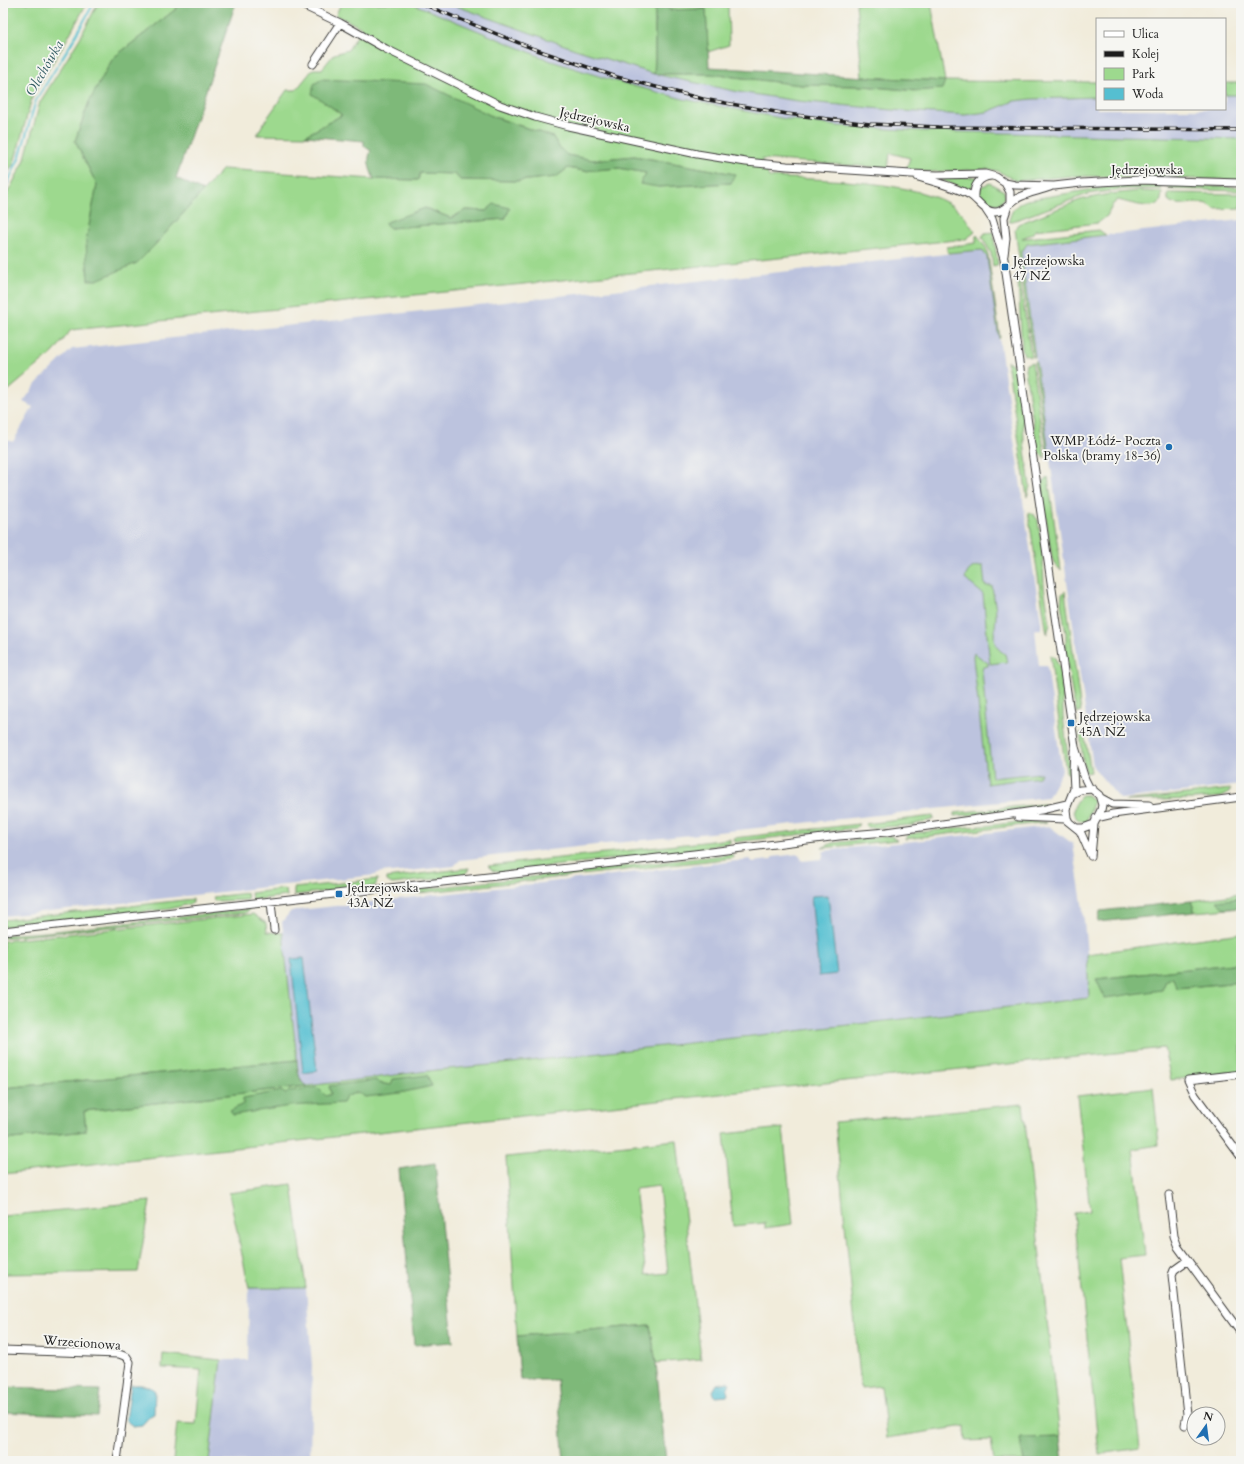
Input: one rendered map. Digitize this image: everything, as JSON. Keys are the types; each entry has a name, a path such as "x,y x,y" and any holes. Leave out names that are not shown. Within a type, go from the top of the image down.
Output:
{"street":[{"name":"Jędrzejowska","path":"298,3 340,23 386,49 500,105 568,126 697,154 746,162 787,166 937,175 979,173 991,176 1005,183 1015,185 1054,186 1100,181 1138,180 1241,183"},
{"path":"313,64 340,23"},
{"name":"Jędrzejowska","path":"911,174 954,188 974,198 986,210 995,212 1000,211 1022,196 1054,186"},
{"path":"974,198 976,184 982,179 991,176"},
{"path":"1004,259 1006,238 1005,214 1010,204 1010,192 1005,183"},
{"path":"986,210 992,219 1004,259 1075,747 1085,779 1101,798 1112,804 1171,806"},
{"path":"1069,822 1066,814 1067,804 1072,794 1074,784 1073,770 1075,747"},
{"path":"1072,794 1080,790 1093,789"},
{"path":"1077,828 1113,814 1241,797"},
{"path":"1000,816 1065,819 1077,828 1091,856 1095,821 1102,805 1101,798"},
{"path":"3,931 694,854 839,836 886,832 1053,808 1067,804"},
{"path":"271,902 274,930"},
{"path":"1241,1074 1188,1080 1195,1095 1241,1157"},
{"path":"1169,1194 1174,1236 1178,1247 1241,1333"},
{"path":"1185,1425 1187,1414 1172,1275 1174,1270 1188,1260"},
{"name":"Wrzecionowa","path":"3,1350 119,1354 127,1357 130,1362 117,1461"}],"shaded area":[{"path":"411,3 448,3 575,49 654,74 739,92 987,112 1014,101 1096,97 1096,110 1226,110 1226,95 1241,95 1241,139 922,131 837,126 780,118 683,99 608,79 551,61"},
{"path":"1241,220 1241,785 1120,799 1093,767 1021,253 1027,244"},
{"path":"982,250 987,257 1042,629 1035,630 1039,666 1047,666 1062,771 1048,797 493,856 460,860 454,866 391,873 390,871 377,873 376,875 3,916 3,438 13,442 33,407 23,402 37,383 72,349"},
{"path":"1049,826 1073,844 1083,910 1089,998 512,1063 437,1070 307,1086 302,1084 299,1075 282,922 291,911 744,861 749,859 753,862 770,860 773,857 799,854 802,861 822,859 824,851"},
{"path":"249,1288 306,1288 312,1365 310,1461 209,1461 221,1360 248,1360"}],"green space":[{"path":"3,3 87,3 32,98 14,163 3,180"},
{"path":"98,3 180,3 176,9 113,58 89,102 75,141 97,185 86,241 153,247 223,169 374,179 418,180 420,173 455,174 460,180 517,181 556,177 568,168 584,171 619,168 646,173 658,187 731,183 734,174 635,156 593,160 567,155 559,147 553,137 495,117 330,106 342,115 305,136 257,135 287,90 296,90 313,69 322,69 334,54 348,50 362,28 336,15 341,3 411,3 551,61 608,79 683,99 780,118 837,126 922,131 1241,139 1241,180 1074,176 1016,181 998,171 988,169 930,172 906,169 910,158 890,153 888,168 761,159 769,177 868,183 920,192 941,200 958,210 975,232 966,239 71,330 54,352 3,395 3,201 24,162 40,102 80,38","holes":["425,208 451,218 466,210 486,211 510,208 505,219 390,228"]},
{"path":"180,3 236,3 176,178 203,191 137,263 97,280 88,280 86,241 97,185 75,141 89,102 113,58 176,9"},
{"path":"448,3 655,3 654,74 575,49"},
{"path":"655,3 668,3 669,10 706,9 709,67 945,81 942,89 917,91 863,86 801,85 710,74 654,74"},
{"path":"668,3 728,3 729,45 708,52 706,9 669,10"},
{"path":"856,3 931,3 945,81 862,77"},
{"path":"654,74 710,74 801,85 863,86 917,91 945,81 1096,82 1096,97 1014,101 987,112 965,115 798,101 739,92"},
{"path":"322,79 426,84 494,117 553,137 559,147 567,155 593,160 634,156 735,174 731,183 658,187 640,184 646,173 619,168 584,171 568,168 556,177 517,181 460,180 455,174 420,173 418,180 374,179 369,162 371,151 364,146 364,141 305,136 342,115 312,94 314,84"},
{"path":"1226,83 1241,83 1241,95 1226,95"},
{"path":"980,177 975,181 969,190 938,179 938,178"},
{"path":"990,183 1004,191 1005,197 1000,203 997,204 989,202 979,192 982,186"},
{"path":"1124,184 1158,184 1162,189 1125,189 1088,194 1009,222 1011,214 1015,208 1020,203 1027,200"},
{"path":"1170,185 1241,187 1241,191 1168,189"},
{"path":"1139,191 1162,192 1160,202 1157,205 1146,206 1118,200 1113,204 1107,216 1098,223 1035,230 1032,234 1022,238 1099,230 1106,235 1027,244 1021,253 1035,357 1033,357 1015,229 1018,224 1080,200 1109,194"},
{"path":"1168,193 1241,194 1241,208 1214,209 1204,203 1173,203 1168,200"},
{"path":"494,204 510,208 505,219 390,228 384,223 425,208 451,218 466,210 486,211"},
{"path":"993,232 998,265 993,266 991,253 982,237 985,233"},
{"path":"977,235 986,248 988,255 999,339 987,257 982,250 948,253 947,247 976,243"},
{"path":"1018,281 1020,281 1031,357 1024,355 1022,349"},
{"path":"1007,361 1011,363 1016,370 1023,415 1024,443 1030,486 1027,497"},
{"path":"1036,361 1050,460 1048,457 1034,362"},
{"path":"1032,362 1045,458 1039,453 1037,448 1025,369 1026,364"},
{"path":"1048,477 1061,570 1055,565 1052,558 1042,491 1043,482"},
{"path":"1028,512 1034,515 1038,520 1043,559 1044,586 1050,624 1047,634"},
{"path":"983,566 985,586 992,586 996,611 994,637 996,646 1005,654 1007,662 990,664 983,594 965,579 970,570"},
{"path":"1065,591 1081,712 1077,713 1066,657 1066,633 1061,604 1062,594"},
{"path":"974,653 988,663 988,666 983,667 982,671 992,778 1041,773 1039,777 987,784 973,657"},
{"path":"1050,655 1055,658 1060,669 1063,694 1063,716 1070,774 1066,772"},
{"path":"1080,733 1084,733 1091,772 1086,773"},
{"path":"1231,789 1222,797 1125,801"},
{"path":"1081,795 1087,795 1094,801 1086,822 1076,818 1073,813 1074,807"},
{"path":"1043,804 1047,806 954,816 954,813"},
{"path":"933,816 934,819 913,825 872,828 867,827 865,824"},
{"path":"1029,821 1047,822 905,839 909,834 953,828"},
{"path":"859,824 856,828 735,842 734,838"},
{"path":"891,836 897,840 822,848 832,843"},
{"path":"730,839 730,843 691,850 500,872 493,871 488,866"},
{"path":"732,854 733,858 410,894 415,890"},
{"path":"469,868 462,876 392,884 387,881 387,878"},
{"path":"378,879 375,886 294,895 294,888"},
{"path":"283,889 286,891 287,896 252,900 251,893"},
{"path":"247,893 248,900 214,901 213,897"},
{"path":"1241,894 1241,908 1195,912 1191,901"},
{"path":"1241,898 1241,908 1224,909 1217,901"},
{"path":"193,899 193,903 170,909 3,927 3,920"},
{"path":"1191,901 1195,912 1098,922 1100,911"},
{"path":"249,909 245,913 3,938 3,935 46,932"},
{"path":"253,914 266,923 267,932 283,933 297,1060 3,1088 3,941"},
{"path":"1241,933 1241,963 1097,979 1166,981 1173,977 1177,988 1241,982 1241,1071 1171,1080 1164,1048 729,1093 3,1174 3,1140 86,1131 84,1111 437,1070 512,1063 1089,998 1087,954"},
{"path":"1241,963 1241,982 1176,988 1173,977 1166,981 1162,990 1105,998 1096,979"},
{"path":"297,1060 300,1078 307,1086 84,1111 86,1131 3,1140 3,1088"},
{"path":"427,1075 432,1086 400,1093 365,1097 357,1092 346,1097 343,1103 290,1106 233,1115 230,1111 243,1104 243,1098 281,1091 286,1094 289,1091 317,1087 326,1096 331,1094 329,1086 376,1080 379,1083 391,1085 393,1079"},
{"path":"1153,1087 1159,1145 1133,1149 1145,1255 1119,1258 1140,1448 1099,1454 1074,1213 1090,1211 1077,1096"},
{"path":"1023,1104 1060,1437 1020,1439 1024,1461 994,1461 991,1440 966,1441 965,1426 887,1438 881,1386 861,1388 835,1122"},
{"path":"783,1128 793,1224 765,1228 765,1223 733,1226 724,1134"},
{"path":"677,1140 701,1359 656,1363 650,1325 517,1336 506,1157","holes":["659,1186 668,1273 646,1275 635,1189"]},
{"path":"435,1163 453,1342 414,1345 399,1169"},
{"path":"292,1184 306,1288 249,1288 229,1193"},
{"path":"150,1201 138,1272 3,1274 3,1216"},
{"path":"650,1325 656,1363 666,1461 564,1461 557,1380 520,1380 517,1336"},
{"path":"163,1354 221,1360 209,1461 173,1461 177,1423 196,1424 201,1370 162,1368"},
{"path":"3,1387 100,1390 97,1416 3,1412"},
{"path":"1060,1437 1063,1461 1024,1461 1020,1438"}],"water":[{"path":"828,895 837,974 819,976 811,896"},
{"path":"304,958 317,1071 303,1073 291,959"},
{"path":"730,1383 727,1390 727,1396 715,1397 713,1391 717,1384"},
{"path":"131,1385 147,1386 155,1391 154,1414 150,1416 142,1425 133,1426 126,1421"}],"waterway":[{"name":"Olechówka","path":"3,193 20,156 36,100 71,44 94,3"}],"railway":[{"path":"420,3 534,49 617,77 703,99 787,114 870,124 938,127 1241,130"}],"place":[{"name":"Jędrzejowska 47 NŻ","path":"1005,267"},
{"name":"WMP Łódź- Poczta Polska (bramy 18-36)","path":"1169,447"},
{"name":"Jędrzejowska 45A NŻ","path":"1071,723"},
{"name":"Jędrzejowska 43A NŻ","path":"339,894"}]}
